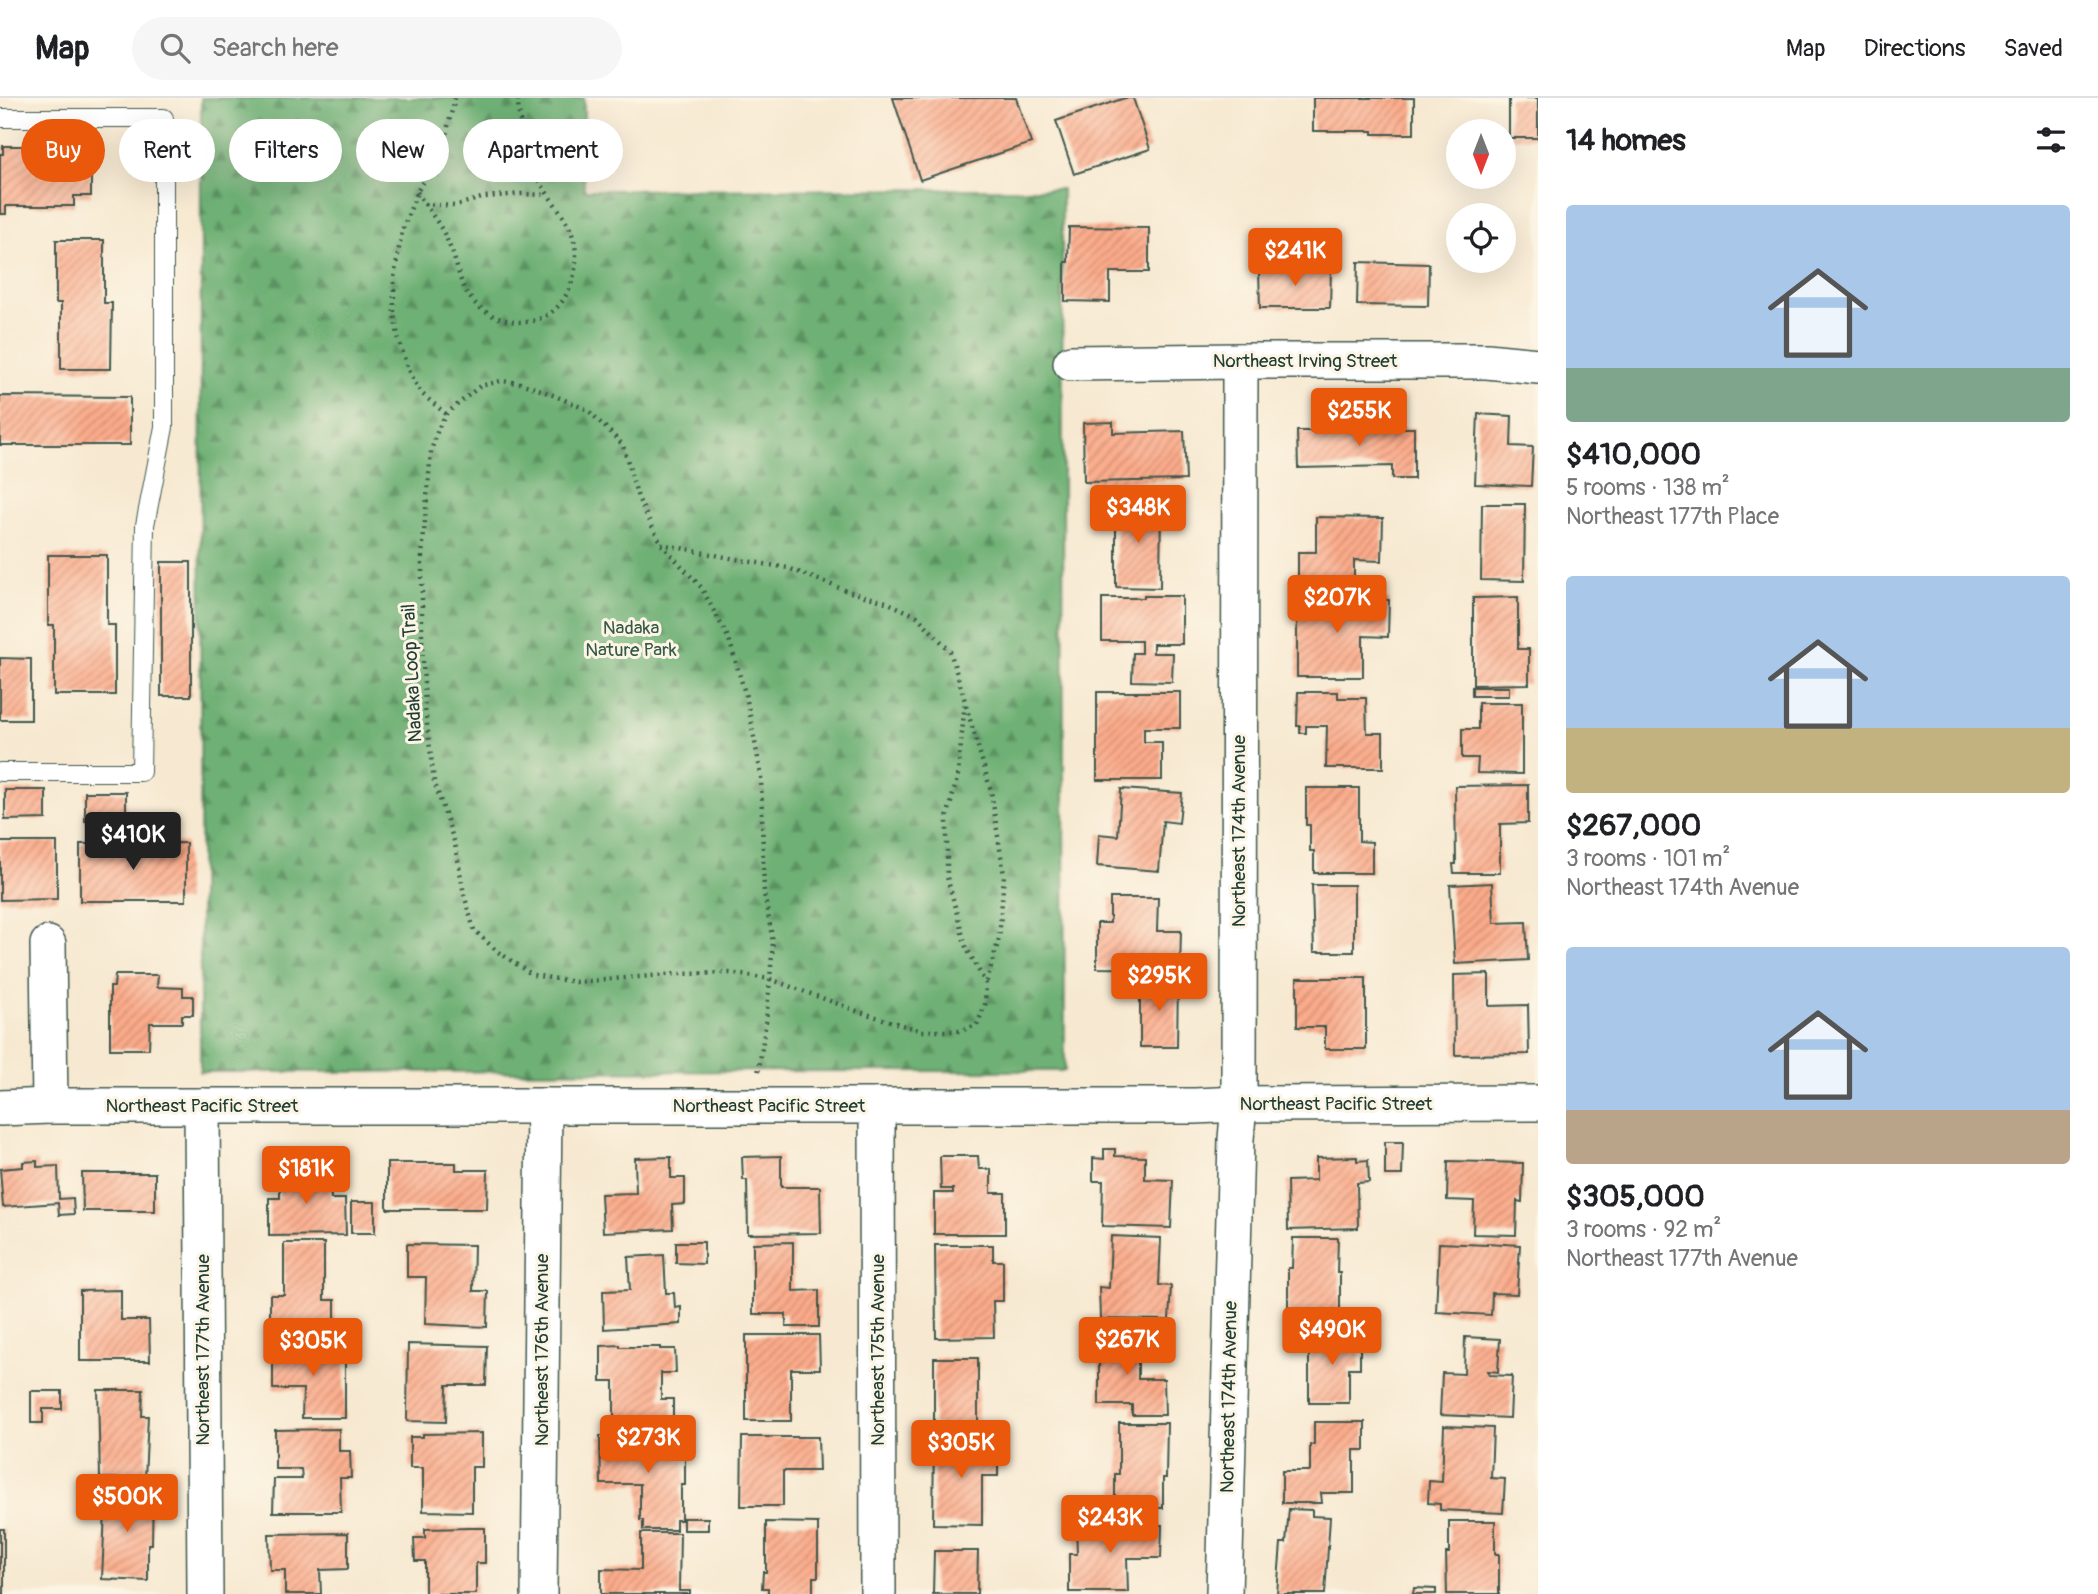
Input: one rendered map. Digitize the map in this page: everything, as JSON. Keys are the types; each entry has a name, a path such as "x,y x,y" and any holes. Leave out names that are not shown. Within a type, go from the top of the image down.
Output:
{"street":[{"name":"Northeast 174th Avenue","path":"1224,1594 1239,1104 1240,361"},
{"name":"Northeast Irving Street","path":"1072,363 1487,361 1538,366"},
{"path":"48,944 50,1106"},
{"name":"Northeast Pacific Street","path":"0,1108 1538,1103"},
{"name":"Northeast 177th Avenue","path":"202,1106 205,1594"},
{"name":"Northeast 176th Avenue","path":"540,1594 544,1106"},
{"name":"Northeast 175th Avenue","path":"877,1106 878,1594"}],"lane":[{"path":"0,118 164,118 164,427 145,525 141,772 0,772"}],"path":[{"path":"446,414 421,393 408,370 394,314 394,278 402,231 417,192 443,147 455,98"},
{"path":"417,192 450,246 464,289 477,306 494,317 512,322 529,322 546,316 561,303 571,288 576,272 573,238 565,218 538,178 522,132 518,98"},
{"path":"424,204 454,206 485,197 547,195"},
{"name":"Nadaka Loop Trail","path":"754,1106 770,979 773,942 764,893 761,774 747,700 729,639 701,587 661,544 638,498 623,445 588,410 520,383 500,381 480,386 446,414 438,429 431,451 422,556 425,708 433,781 455,844 474,930 498,952 533,975 575,982 729,973 770,979 922,1031 960,1031 977,1025 985,1005 986,984"},
{"path":"661,544 788,568 847,591 886,602 917,616 950,651 991,791 1004,875 999,939 986,984"},
{"path":"965,701 958,775 947,818 947,877 966,947 986,984"}],"green space":[{"name":"Nadaka Nature Park","path":"201,98 584,98 584,119 463,119 463,182 584,182 584,190 1062,189 1065,1071 200,1072 201,182 215,182 215,119 201,119"}],"building":[{"path":"893,98 1016,98 1031,143 920,180"},
{"path":"1125,98 1133,98 1150,149 1074,174 1056,121"},
{"path":"1313,98 1414,98 1414,134 1313,131"},
{"path":"1509,98 1538,98 1538,138 1516,138 1516,119 1509,119"},
{"path":"3,146 21,146 21,182 91,182 91,196 74,196 74,206 6,206 6,214 0,214 0,154 3,154"},
{"path":"1069,227 1149,228 1149,272 1110,272 1110,302 1065,301 1065,262 1068,262"},
{"path":"56,240 104,240 104,303 112,303 111,369 61,369 61,303 56,303"},
{"path":"1358,262 1429,264 1428,306 1357,305"},
{"path":"1259,269 1331,269 1330,308 1260,308"},
{"path":"0,396 130,397 130,445 0,445"},
{"path":"1478,414 1512,416 1511,446 1533,447 1531,486 1475,484"},
{"path":"1113,422 1113,433 1184,431 1186,480 1084,482 1083,423"},
{"path":"1329,424 1394,424 1394,428 1414,428 1414,479 1392,479 1392,466 1298,468 1297,431 1329,431"},
{"path":"1116,502 1161,503 1160,588 1116,587"},
{"path":"1482,504 1525,504 1524,581 1481,580"},
{"path":"1316,517 1383,518 1382,561 1354,560 1354,587 1298,587 1298,552 1316,552"},
{"path":"48,555 107,555 107,625 115,625 115,695 54,695 54,625 48,625"},
{"path":"161,562 191,562 191,696 161,696"},
{"path":"1182,596 1182,644 1153,644 1153,653 1173,653 1172,682 1132,681 1133,653 1141,653 1141,641 1102,641 1102,598"},
{"path":"1518,597 1518,649 1529,649 1529,684 1473,685 1473,598"},
{"path":"1297,600 1389,600 1388,637 1363,636 1363,677 1297,677"},
{"path":"0,658 31,659 31,720 0,720"},
{"path":"1472,687 1509,687 1509,696 1472,696"},
{"path":"1097,692 1180,692 1180,728 1144,728 1144,742 1162,742 1162,780 1097,780"},
{"path":"1298,692 1338,692 1338,698 1366,698 1367,733 1383,733 1383,768 1326,768 1327,726 1306,726 1306,733 1300,733 1300,726 1297,726"},
{"path":"1478,703 1522,703 1522,774 1477,773 1478,758 1462,758 1462,729 1478,729"},
{"path":"1528,785 1528,823 1500,824 1500,873 1454,873 1455,786"},
{"path":"1306,788 1359,788 1359,841 1372,842 1372,873 1314,873 1314,851 1310,851 1310,825 1306,825"},
{"path":"1121,789 1182,793 1179,823 1163,821 1159,871 1097,866 1099,834 1118,836"},
{"path":"5,790 46,790 46,819 5,820"},
{"path":"85,792 126,792 126,821 85,821"},
{"path":"0,842 57,842 57,899 0,900"},
{"path":"186,843 186,901 80,901 80,844"},
{"path":"1492,883 1494,923 1526,922 1528,960 1455,964 1450,885"},
{"path":"1312,885 1354,885 1354,952 1314,952"},
{"path":"1110,898 1158,898 1157,931 1181,931 1180,969 1097,968 1097,923 1110,923"},
{"path":"1489,974 1489,1006 1528,1005 1529,1054 1455,1055 1454,975"},
{"path":"115,975 158,975 157,987 183,988 183,996 193,996 193,1015 182,1015 182,1023 150,1023 149,1049 110,1049 110,987 114,987"},
{"path":"1297,978 1366,978 1366,1049 1325,1049 1325,1027 1297,1027"},
{"path":"1140,980 1178,980 1177,1047 1140,1047"},
{"path":"1385,1142 1403,1142 1402,1175 1385,1175"},
{"path":"1104,1149 1115,1149 1115,1156 1145,1157 1145,1179 1173,1180 1171,1228 1102,1226 1103,1181 1093,1181 1093,1158 1104,1159"},
{"path":"781,1156 781,1187 820,1187 821,1233 748,1234 747,1180 743,1180 742,1157"},
{"path":"940,1156 978,1156 979,1169 991,1169 991,1193 1005,1193 1005,1234 934,1234 934,1193 953,1193 953,1189 941,1189"},
{"path":"671,1157 671,1178 685,1178 685,1204 672,1205 673,1229 603,1232 601,1194 636,1193 635,1158"},
{"path":"1357,1157 1357,1161 1368,1160 1369,1182 1357,1183 1358,1228 1288,1230 1287,1181 1316,1180 1316,1158"},
{"path":"37,1161 37,1167 58,1166 59,1199 73,1198 74,1214 59,1215 58,1203 3,1207 0,1169 23,1167 23,1162"},
{"path":"1448,1161 1523,1163 1522,1202 1517,1201 1516,1235 1473,1234 1474,1201 1447,1200"},
{"path":"387,1163 456,1163 456,1170 488,1170 487,1209 387,1209"},
{"path":"317,1165 318,1181 330,1181 331,1199 345,1199 346,1235 269,1236 269,1198 280,1198 280,1166"},
{"path":"82,1173 155,1173 155,1211 83,1211"},
{"path":"351,1202 375,1202 375,1233 351,1233"},
{"path":"1111,1236 1161,1238 1159,1285 1171,1286 1169,1320 1100,1319 1099,1287 1109,1288"},
{"path":"1293,1238 1338,1238 1340,1320 1288,1320 1288,1268 1292,1268"},
{"path":"676,1242 704,1242 704,1264 676,1263"},
{"path":"793,1242 793,1291 819,1290 819,1327 786,1327 786,1314 753,1314 753,1243"},
{"path":"284,1243 324,1243 324,1300 335,1300 335,1329 270,1329 270,1295 284,1295"},
{"path":"1439,1243 1520,1245 1517,1294 1492,1293 1491,1315 1436,1312"},
{"path":"407,1244 474,1245 473,1291 488,1291 487,1327 425,1324 426,1277 407,1277"},
{"path":"935,1245 993,1245 993,1261 1003,1261 1003,1301 993,1301 994,1337 936,1338"},
{"path":"664,1255 666,1293 674,1293 675,1308 681,1307 681,1324 604,1329 603,1291 630,1290 628,1257"},
{"path":"121,1290 121,1320 149,1320 150,1361 80,1361 80,1291"},
{"path":"1309,1333 1349,1334 1349,1340 1360,1340 1360,1368 1349,1368 1349,1403 1309,1403"},
{"path":"1138,1334 1138,1379 1164,1379 1165,1415 1132,1415 1132,1405 1099,1405 1099,1335"},
{"path":"746,1335 819,1335 820,1369 791,1369 791,1421 746,1421"},
{"path":"1465,1337 1500,1339 1498,1372 1488,1371 1489,1375 1512,1376 1510,1418 1440,1415 1442,1373 1464,1374"},
{"path":"408,1344 487,1346 486,1385 447,1385 446,1422 407,1421"},
{"path":"273,1346 345,1347 345,1418 302,1418 303,1389 273,1389"},
{"path":"601,1346 675,1349 676,1373 661,1373 661,1399 673,1399 673,1426 614,1426 614,1381 601,1381"},
{"path":"934,1358 978,1358 978,1425 934,1425"},
{"path":"98,1390 143,1390 142,1416 148,1416 145,1479 100,1478"},
{"path":"31,1391 62,1391 62,1409 43,1409 43,1423 31,1423"},
{"path":"1314,1422 1365,1422 1365,1450 1354,1450 1354,1493 1321,1493 1322,1503 1282,1503 1282,1471 1310,1471 1310,1445 1314,1444"},
{"path":"1119,1423 1167,1423 1163,1508 1115,1507 1115,1474 1119,1474"},
{"path":"1444,1426 1493,1428 1491,1478 1505,1479 1503,1513 1440,1510 1440,1504 1428,1503 1429,1481 1442,1482"},
{"path":"339,1429 339,1451 350,1451 351,1478 340,1478 341,1512 273,1512 274,1479 302,1479 301,1469 275,1469 275,1430"},
{"path":"482,1433 482,1467 472,1467 472,1512 423,1511 423,1468 410,1468 410,1437 423,1437 423,1434"},
{"path":"600,1436 675,1436 675,1443 685,1443 685,1485 681,1485 681,1520 676,1520 676,1530 643,1530 643,1520 640,1520 640,1484 601,1484"},
{"path":"742,1437 818,1437 819,1471 783,1471 783,1506 741,1506"},
{"path":"934,1439 982,1439 982,1449 998,1449 998,1476 982,1476 982,1525 933,1524"},
{"path":"106,1488 153,1489 148,1581 102,1579"},
{"path":"1289,1509 1312,1510 1312,1516 1330,1517 1325,1594 1277,1594 1281,1543 1286,1543"},
{"path":"683,1518 708,1518 708,1530 683,1530"},
{"path":"1449,1521 1495,1521 1495,1554 1499,1554 1499,1594 1447,1594 1446,1553 1449,1553"},
{"path":"766,1522 818,1523 818,1577 813,1577 813,1594 768,1594 768,1588 762,1588 763,1572 766,1572"},
{"path":"1076,1525 1162,1525 1161,1558 1127,1558 1128,1592 1069,1592 1069,1554 1077,1554"},
{"path":"485,1528 485,1563 476,1563 476,1594 425,1594 425,1561 415,1561 414,1538 425,1538 425,1529"},
{"path":"0,1529 4,1529 4,1594 0,1594"},
{"path":"348,1533 348,1569 320,1570 321,1594 285,1594 285,1570 270,1570 269,1534"},
{"path":"641,1533 680,1533 679,1591 690,1591 690,1594 601,1594 601,1569 641,1570"},
{"path":"934,1551 978,1551 977,1594 933,1594"},
{"path":"1414,1588 1436,1589 1436,1594 1413,1594"}]}
